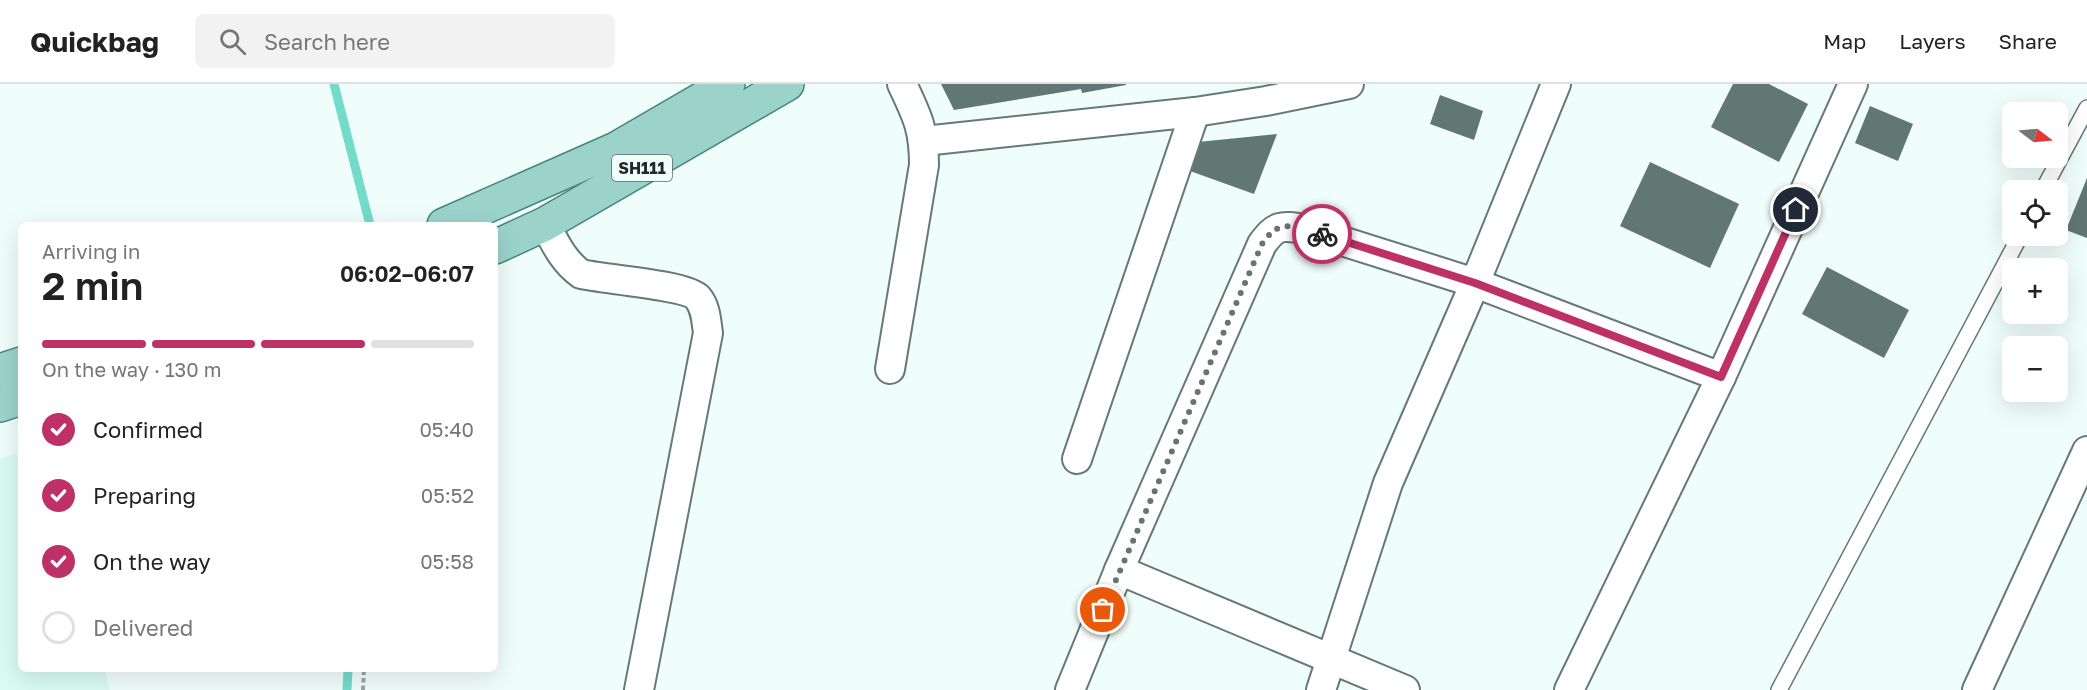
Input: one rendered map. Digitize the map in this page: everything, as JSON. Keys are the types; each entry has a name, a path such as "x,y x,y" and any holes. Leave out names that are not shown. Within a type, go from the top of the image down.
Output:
{"main road":[{"name":"SH111","path":"451,222 616,150 729,84"},
{"name":"SH111","path":"498,246 545,224 787,84"},
{"path":"0,371 18,365"},
{"path":"0,405 18,399"}],"street":[{"path":"890,369 924,165 924,141 920,124 902,84"},
{"path":"924,141 1195,112 1266,101 1349,84"},
{"path":"1321,690 1388,483 1475,283 1556,84"},
{"path":"1569,690 1721,377 1853,84"},
{"path":"1077,459 1195,112"},
{"path":"557,175 573,208"},
{"path":"545,224 569,266 581,274 680,289 697,296 705,310 708,333 639,690"},
{"path":"1070,690 1119,570 1262,244 1273,230 1286,226 1304,229 1475,283 1721,377"},
{"path":"1977,690 2087,451"},
{"path":"1119,570 1405,690"}],"lane":[{"path":"2048,180 2087,108"},
{"path":"1779,690 2015,246"}],"path":[{"path":"363,690 364,672"}],"shaded area":[{"path":"18,454 18,672 105,672 110,690 0,690 0,458"}],"building":[{"path":"941,84 1126,85 1082,93 1081,89 954,110"},
{"path":"1733,84 1769,84 1808,104 1779,162 1711,127"},
{"path":"1440,95 1483,111 1474,140 1430,124"},
{"path":"1870,106 1913,124 1898,161 1855,143"},
{"path":"1277,134 1254,194 1190,171 1198,142"},
{"path":"1650,162 1739,204 1710,268 1620,226"},
{"path":"2087,178 2087,238 2068,231 2068,225"},
{"path":"1827,267 1909,310 1884,358 1802,314"}],"waterway":[{"path":"334,84 369,222"},
{"path":"347,690 348,672"}],"way so far":[{"path":"1103,610 1262,244 1273,230 1286,226 1322,234"}],"route":[{"path":"1322,234 1475,283 1721,377 1796,210"}]}
